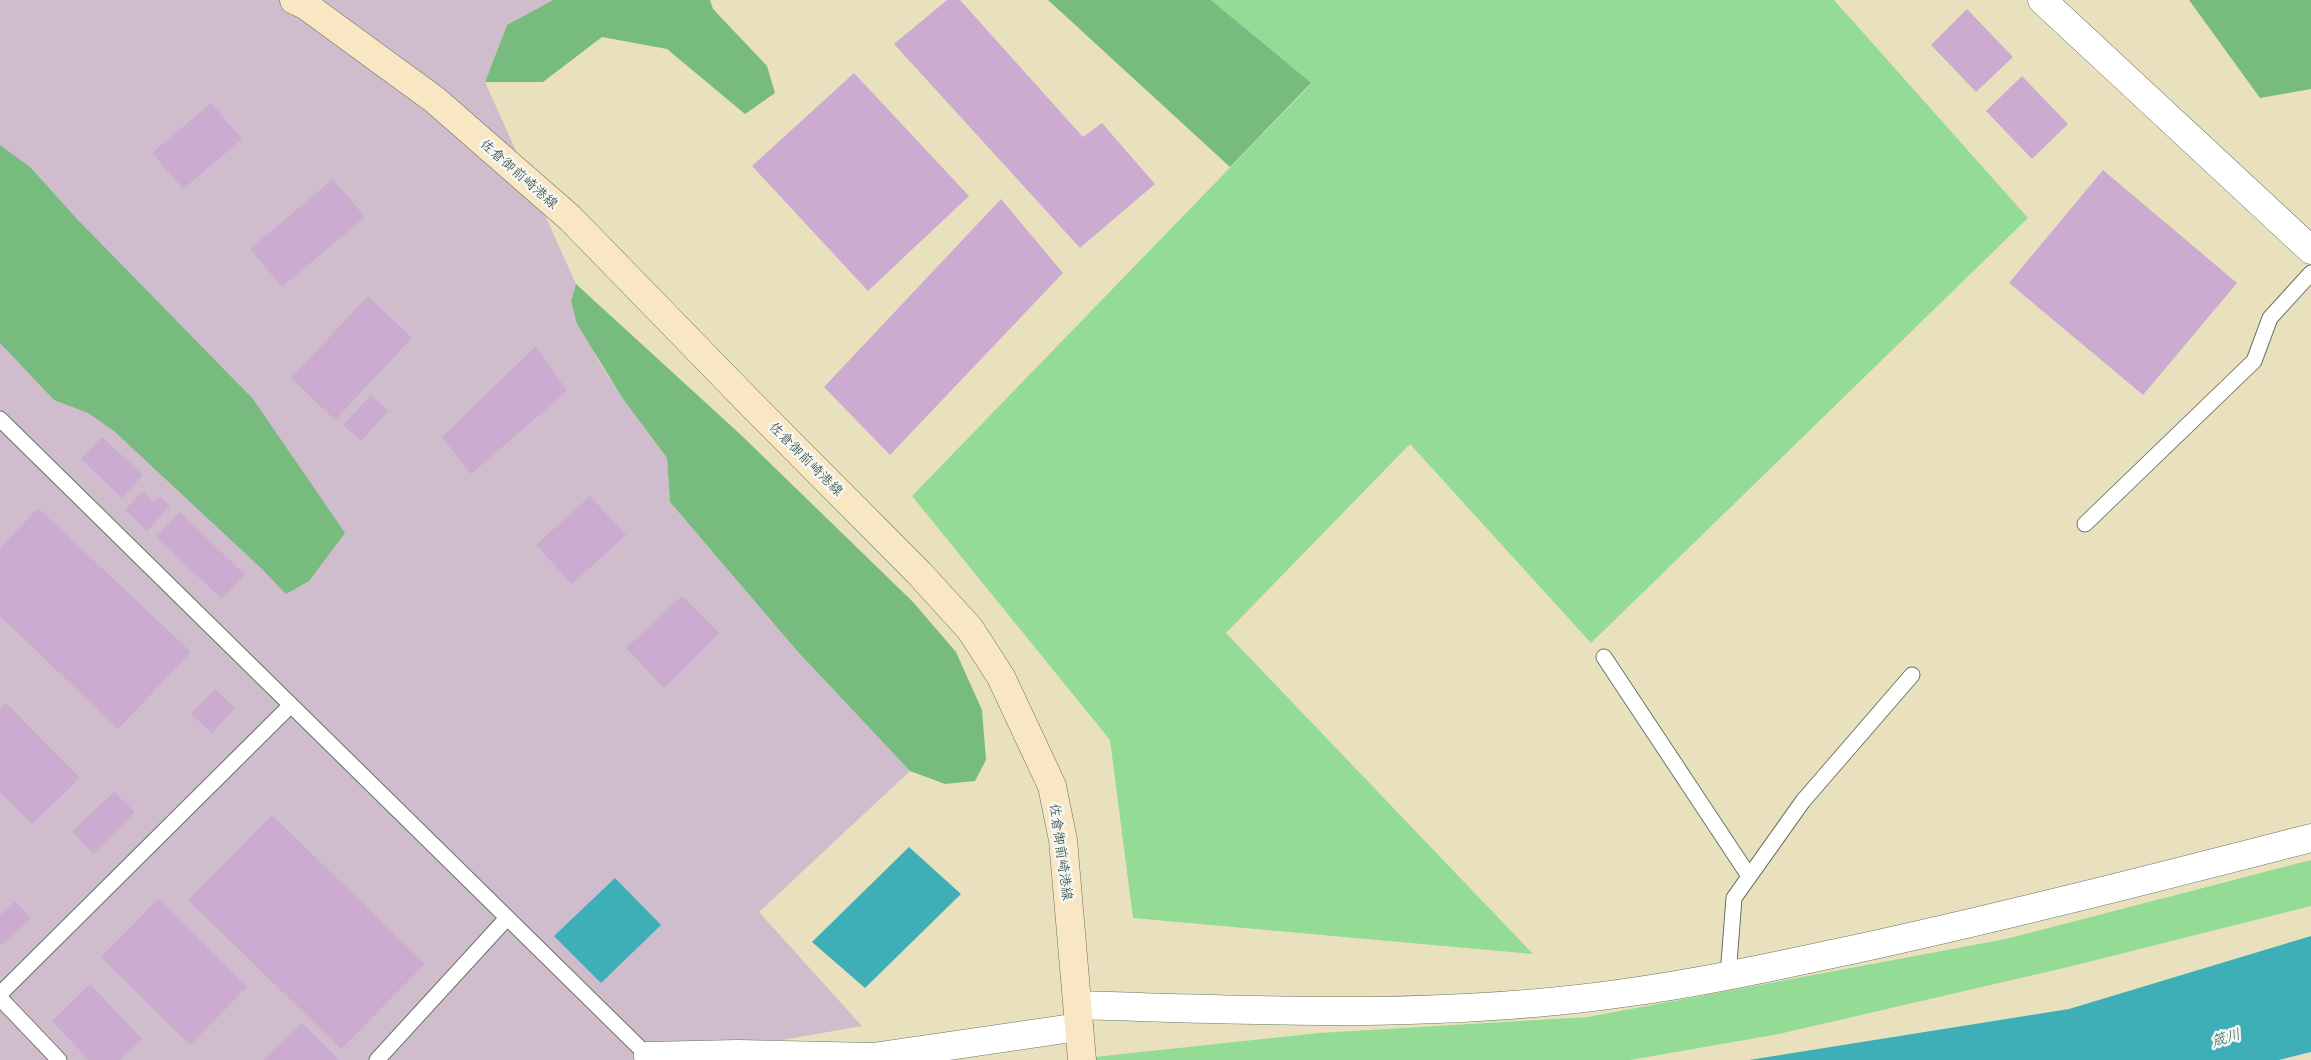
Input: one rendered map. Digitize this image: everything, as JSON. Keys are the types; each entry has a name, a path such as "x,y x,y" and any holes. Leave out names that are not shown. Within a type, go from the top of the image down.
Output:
{"main road":[{"name":"佐倉御前崎港線","path":"294,0 305,5 435,100 570,218 919,573 970,629 1001,677 1052,786 1063,840 1082,1060"}],"street":[{"path":"2042,0 2311,250"},
{"path":"648,1056 738,1054 873,1057 1079,1016 1443,1010 1622,994 1728,976 1995,918 2311,838"}],"lane":[{"path":"2086,524 2254,361 2270,318 2311,272"},
{"path":"0,419 648,1056"},
{"path":"1604,657 1749,876"},
{"path":"1728,976 1734,898 1803,801 1912,675"},
{"path":"0,994 291,705"},
{"path":"376,1060 507,918"},
{"path":"0,998 59,1060"}],"shaded area":[{"path":"0,0 553,0 507,25 485,82 576,284 571,301 598,360 623,399 667,458 670,502 798,652 910,771 759,912 862,1026 669,1060 0,1060"}],"green space":[{"path":"553,0 710,0 713,9 767,66 775,93 745,114 667,49 602,37 543,82 485,82 507,25"},
{"path":"1048,0 1211,0 1311,83 1230,167"},
{"path":"1211,0 1834,0 2028,218 1591,643 1410,444 1226,633 1533,954 1133,918 1110,740 912,496 1311,84"},
{"path":"2189,0 2311,0 2311,89 2260,98"},
{"path":"0,145 31,168 77,219 253,399 345,533 309,581 286,594 262,569 114,431 88,413 54,400 0,343"},
{"path":"576,284 741,435 913,602 956,652 982,710 986,760 975,781 945,784 910,771 798,652 670,502 667,458 623,399 577,324 571,301"},
{"path":"2311,860 2311,906 2068,967 1779,1034 1630,1060 1067,1060 1319,1033 1588,1017 2006,939"}],"water":[{"path":"909,847 961,894 865,988 812,942"},
{"path":"615,878 661,925 601,983 554,936"},
{"name":"筬川","path":"2311,936 2311,1052 2279,1060 1749,1060 2069,1009"}],"building":[{"path":"947,0 960,0 1083,137 1102,123 1155,184 1080,248 894,44"},
{"path":"1967,9 2013,57 1976,92 1931,45"},
{"path":"854,73 969,196 868,291 752,166"},
{"path":"2022,76 2068,124 2032,159 1986,111"},
{"path":"211,103 242,139 183,189 152,153"},
{"path":"2103,170 2237,283 2143,395 2009,283"},
{"path":"333,179 365,217 282,287 250,249"},
{"path":"1001,199 1063,273 890,455 824,387"},
{"path":"368,296 412,338 335,420 291,378"},
{"path":"536,346 567,391 471,474 442,437"},
{"path":"371,395 389,411 361,441 343,425"},
{"path":"102,437 143,475 122,498 81,459"},
{"path":"143,491 154,502 160,497 170,506 147,531 125,510"},
{"path":"590,496 626,535 572,584 536,545"},
{"path":"38,508 191,652 118,729 0,616 0,548"},
{"path":"180,512 245,575 222,599 156,537"},
{"path":"682,596 719,633 664,688 626,648"},
{"path":"215,689 235,708 212,733 191,714"},
{"path":"6,703 80,778 32,824 0,792 0,709"},
{"path":"114,792 135,812 93,854 72,831"},
{"path":"272,815 425,964 341,1049 188,900"},
{"path":"158,899 247,987 190,1045 101,957"},
{"path":"15,901 31,919 0,946 0,915"},
{"path":"90,984 142,1039 120,1060 89,1060 52,1021"},
{"path":"302,1023 339,1060 263,1060"}]}
